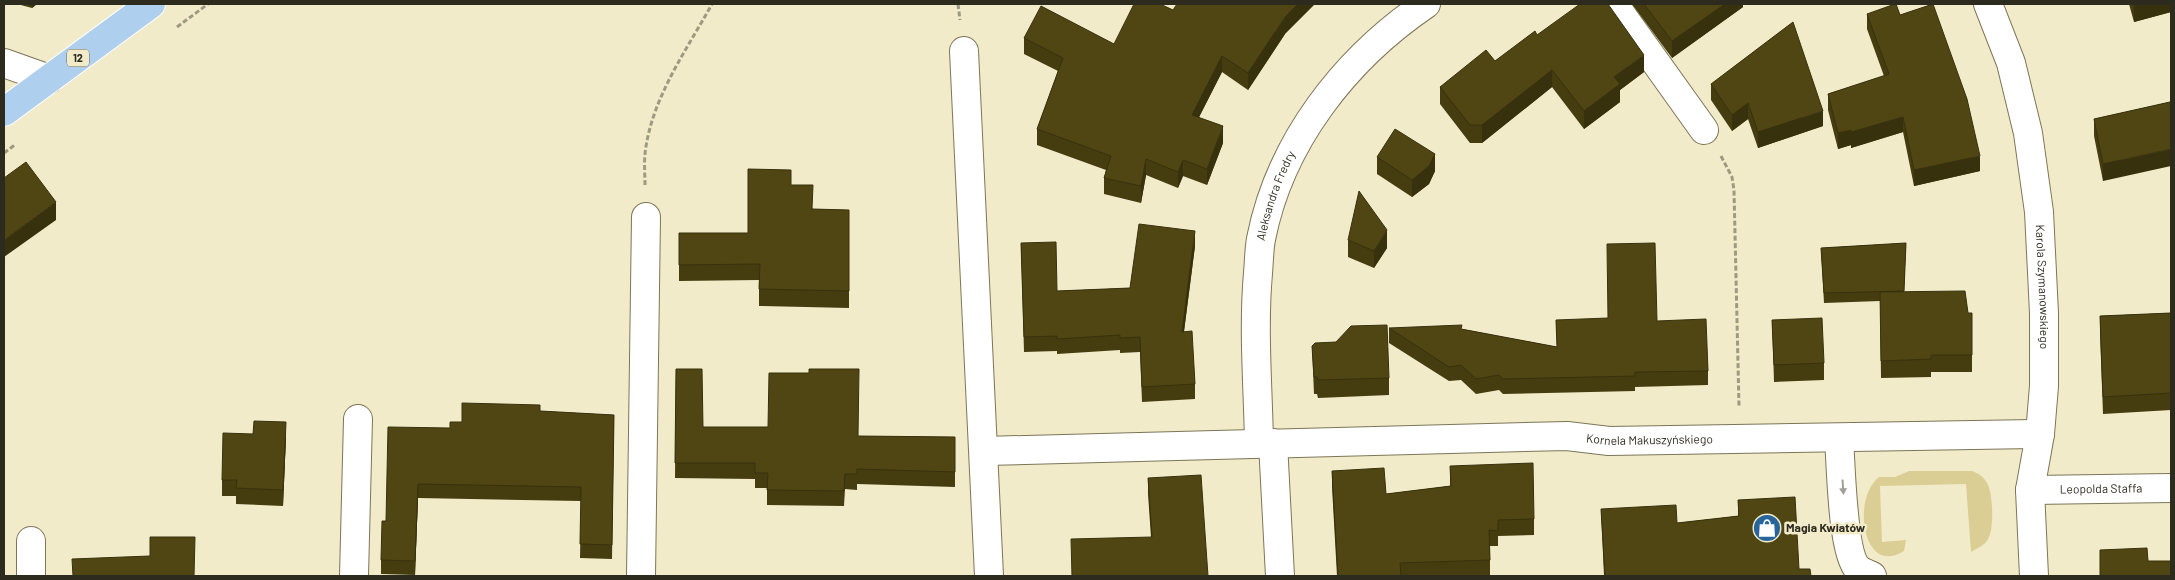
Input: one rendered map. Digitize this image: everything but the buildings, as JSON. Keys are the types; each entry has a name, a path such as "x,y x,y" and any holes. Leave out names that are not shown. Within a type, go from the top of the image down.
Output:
{"main road":[{"name":"12","path":"4,112 151,4"}],"street":[{"name":"Aleksandra Fredry","path":"1280,576 1255,310 1261,240 1278,178 1311,116 1355,65 1387,33 1426,4"},
{"path":"1614,4 1704,130"},
{"name":"Karola Szymanowskiego","path":"1988,4 2013,72 2028,133 2039,212 2044,314 2044,386 2040,434 2030,490 2034,576"},
{"path":"964,51 989,576"},
{"path":"4,62 49,79"},
{"path":"641,576 646,217"},
{"path":"354,576 358,419"},
{"name":"Kornela Makuszyńskiego","path":"984,451 1567,436 1609,441 2040,434"},
{"path":"1839,438 1846,536 1850,555 1858,570 1872,576"},
{"name":"Leopolda Staffa","path":"2030,490 2171,488"},
{"path":"31,541 31,576"}],"path":[{"path":"646,217 645,155 652,122 666,86 712,4"},
{"path":"1704,130 1726,162 1732,177 1740,440"}],"shaded area":[{"path":"1909,471 1972,471 1983,477 1991,494 1992,510 1991,532 1986,542 1971,552 1966,484 1880,486 1882,542 1906,540 1904,551 1890,556 1879,554 1871,545 1866,532 1865,502 1870,488 1879,477 1895,477"}],"place":[{"name":"Magia Kwiatów","path":"1767,528"}]}
